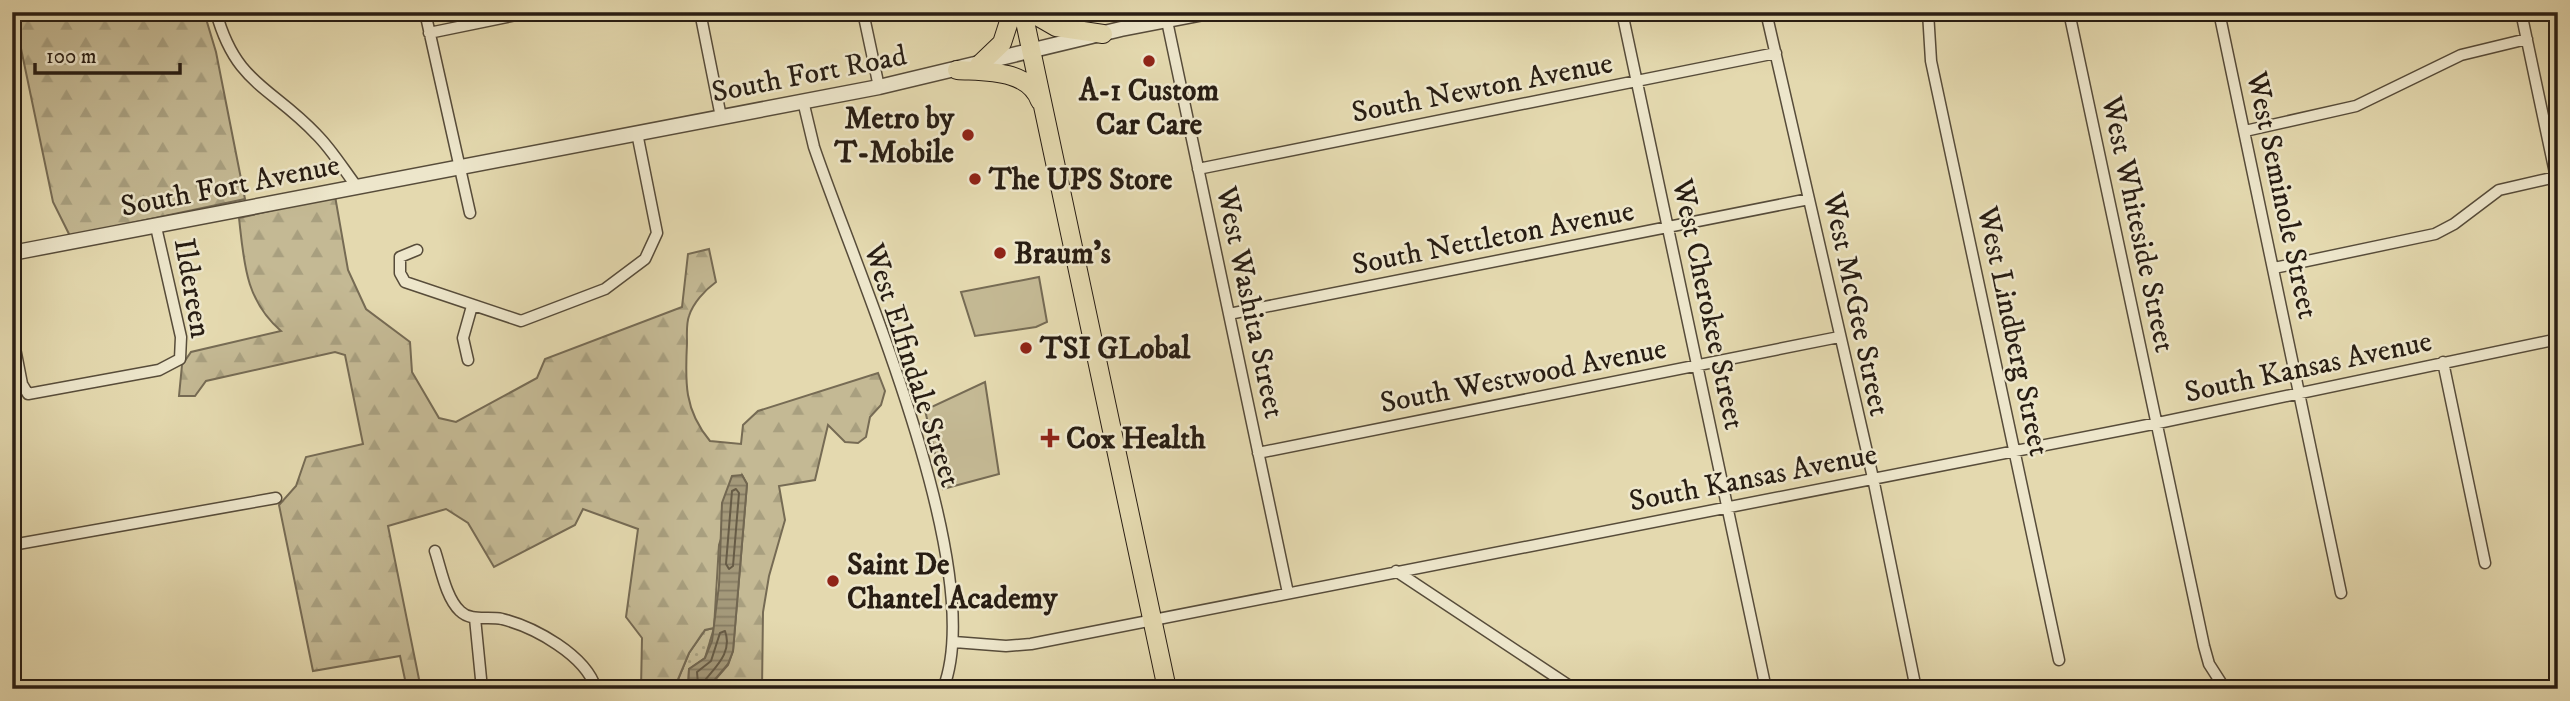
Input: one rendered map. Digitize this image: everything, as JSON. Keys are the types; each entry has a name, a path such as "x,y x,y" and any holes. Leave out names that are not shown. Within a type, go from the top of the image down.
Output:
{"main road":[{"path":"979,65 1002,43 1012,12"},
{"path":"1023,12 1167,689"},
{"path":"1030,12 1056,27 1103,34"},
{"path":"957,70 997,73 1022,80 1036,90 1047,118"}],"street":[{"path":"216,12 223,38 241,70 317,135 357,187"},
{"path":"425,12 470,214"},
{"path":"429,33 531,12"},
{"path":"700,12 721,117"},
{"path":"863,12 879,87"},
{"path":"1167,20 1209,12"},
{"name":"West Cherokee Street","path":"1622,12 1766,689"},
{"name":"West McGee Street","path":"1766,12 1873,478 1916,689"},
{"name":"West Lindberg Street","path":"1928,12 1931,61 2059,660"},
{"name":"West Whiteside Street","path":"2069,12 2204,646 2209,664 2225,689"},
{"name":"West Seminole Street","path":"2219,12 2341,593"},
{"path":"2274,268 2435,234 2454,224 2499,190 2557,182 2521,12"},
{"name":"South Fort Road","path":"458,167 879,87 1167,20"},
{"name":"West Washita Street","path":"1167,20 1288,593"},
{"path":"2245,131 2356,106 2461,55 2527,39"},
{"name":"South Newton Avenue","path":"1198,169 1776,53"},
{"name":"West Elfindale Street","path":"803,101 818,159 920,447 951,587 954,642 943,689"},
{"path":"417,250 400,257 400,273 405,282 521,321 605,289 645,259 657,233 637,133"},
{"name":"South Fort Avenue","path":"12,253 458,167"},
{"name":"South Nettleton Avenue","path":"1229,314 1809,200"},
{"name":"Ildereen","path":"12,333 22,384 28,394 159,370 180,359 181,337 156,227"},
{"path":"468,360 463,338 472,306"},
{"name":"South Westwood Avenue","path":"1258,453 1839,337"},
{"name":"South Kansas Avenue","path":"954,642 1017,645 2158,423 2558,339"},
{"path":"2443,362 2485,563"},
{"path":"12,545 276,498"},
{"path":"435,551 457,608 475,618 498,618 532,631 575,659 587,671 596,689"},
{"path":"1396,571 1570,688"},
{"path":"475,618 482,689"}],"green space":[{"path":"12,12 204,12 216,52 245,199 70,236 53,202 19,39 12,30"},
{"path":"335,196 348,270 366,309 410,342 412,372 439,418 456,422 537,378 545,359 682,307 688,254 709,249 716,282 700,297 689,316 686,370 691,407 710,441 741,444 743,425 758,411 878,373 885,391 881,405 870,417 866,437 858,443 845,442 828,425 815,480 779,486 785,520 769,576 763,612 762,689 707,689 728,665 733,651 747,484 742,475 719,545 714,628 705,630 689,653 674,689 641,689 642,638 626,617 638,529 583,509 575,525 494,567 468,523 446,509 388,526 421,689 407,689 400,656 313,671 279,505 296,486 306,457 363,444 345,355 335,352 206,381 195,396 179,396 182,365 191,352 281,331 269,319 253,293 245,265 239,218"},
{"path":"1039,277 1047,322 1036,327 975,336 961,292"},
{"path":"985,382 999,474 943,489 925,410"},
{"path":"714,628 705,658 689,669 688,689 674,689 689,653 705,630"}],"water":[{"path":"742,475 747,484 733,651 728,664 707,689 688,689 689,669 705,658 712,641 719,585 722,503 732,476"}],"place":[{"name":"A-1 Custom Car Care","path":"1149,61"},
{"name":"Metro by T-Mobile","path":"968,135"},
{"name":"The UPS Store","path":"975,179"},
{"name":"Braum's","path":"1000,253"},
{"name":"TSI GLobal","path":"1026,348"},
{"name":"Cox Health","path":"1050,438"},
{"name":"Saint De Chantel Academy","path":"833,581"}]}
